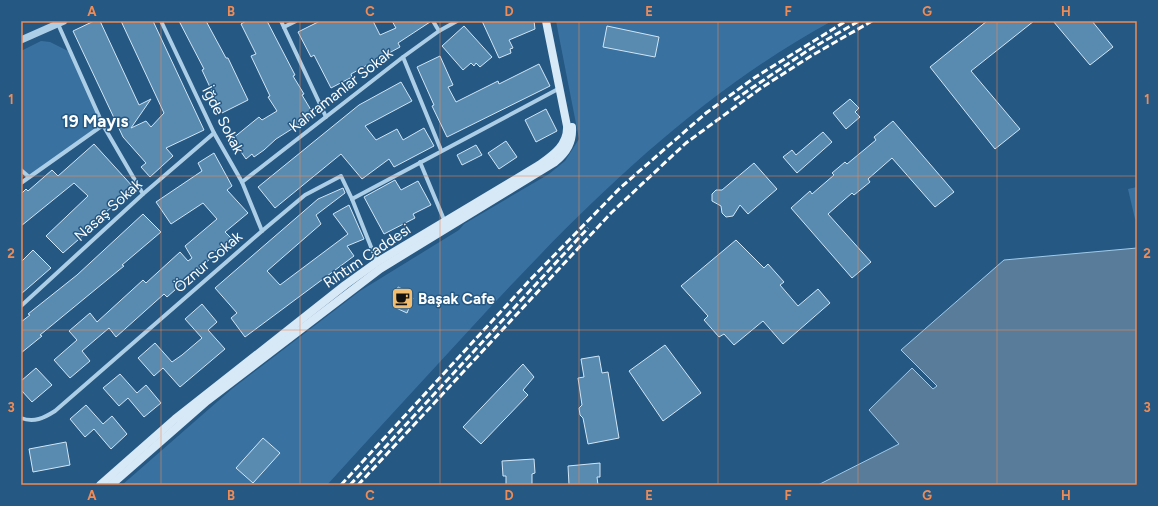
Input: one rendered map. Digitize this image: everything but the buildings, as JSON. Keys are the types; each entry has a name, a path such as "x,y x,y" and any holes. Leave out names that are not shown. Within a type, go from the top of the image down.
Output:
{"main road":[{"name":"Rıhtım Caddesi","path":"100,485 208,392 377,262 445,222 558,150 568,134 546,21"},
{"name":"Rıhtım Caddesi","path":"111,485 207,401 380,269 547,168 562,156 572,141 572,130 551,21"}],"street":[{"name":"İğde Sokak","path":"161,21 214,133 242,182 262,230"},
{"path":"281,21 326,117"},
{"path":"284,27 296,21"},
{"path":"433,21 439,31"},
{"name":"Kahramanlar Sokak","path":"242,182 403,57 439,31 457,21"},
{"path":"21,40 61,22 103,125 143,194"},
{"path":"403,57 441,150"},
{"path":"352,198 560,88"},
{"path":"21,183 103,125"},
{"name":"Nasaş Sokak","path":"21,306 143,194 214,133"},
{"path":"420,162 445,222"},
{"path":"21,170 29,177"},
{"name":"Öznur Sokak","path":"21,418 35,420 44,418 55,411 262,230 305,195 341,176 352,198 377,262"}],"shaded area":[{"path":"556,21 832,21 781,51 732,85 685,121 596,199 512,284 327,485 122,485 233,388 360,291 459,230 464,224 549,174 565,161 579,139"},
{"path":"41,41 50,42 70,52 103,125 29,177 21,170 21,51"},
{"path":"1137,187 1137,218 1135,219 1128,189"},
{"path":"1137,248 1137,485 818,485 899,444 869,410 912,368 933,389 937,386 901,350 1004,260"}],"railway":[{"path":"341,485 529,281 620,188 706,113 754,78 846,21"},
{"path":"734,100 807,51 859,21"},
{"path":"358,485 611,213 686,143 761,88 811,56 872,21"},
{"path":"350,485 588,228"}],"place":[{"name":"Başak Cafe","path":"403,299"}],"district":[{"name":"19 Mayıs","path":"95,121"}]}
